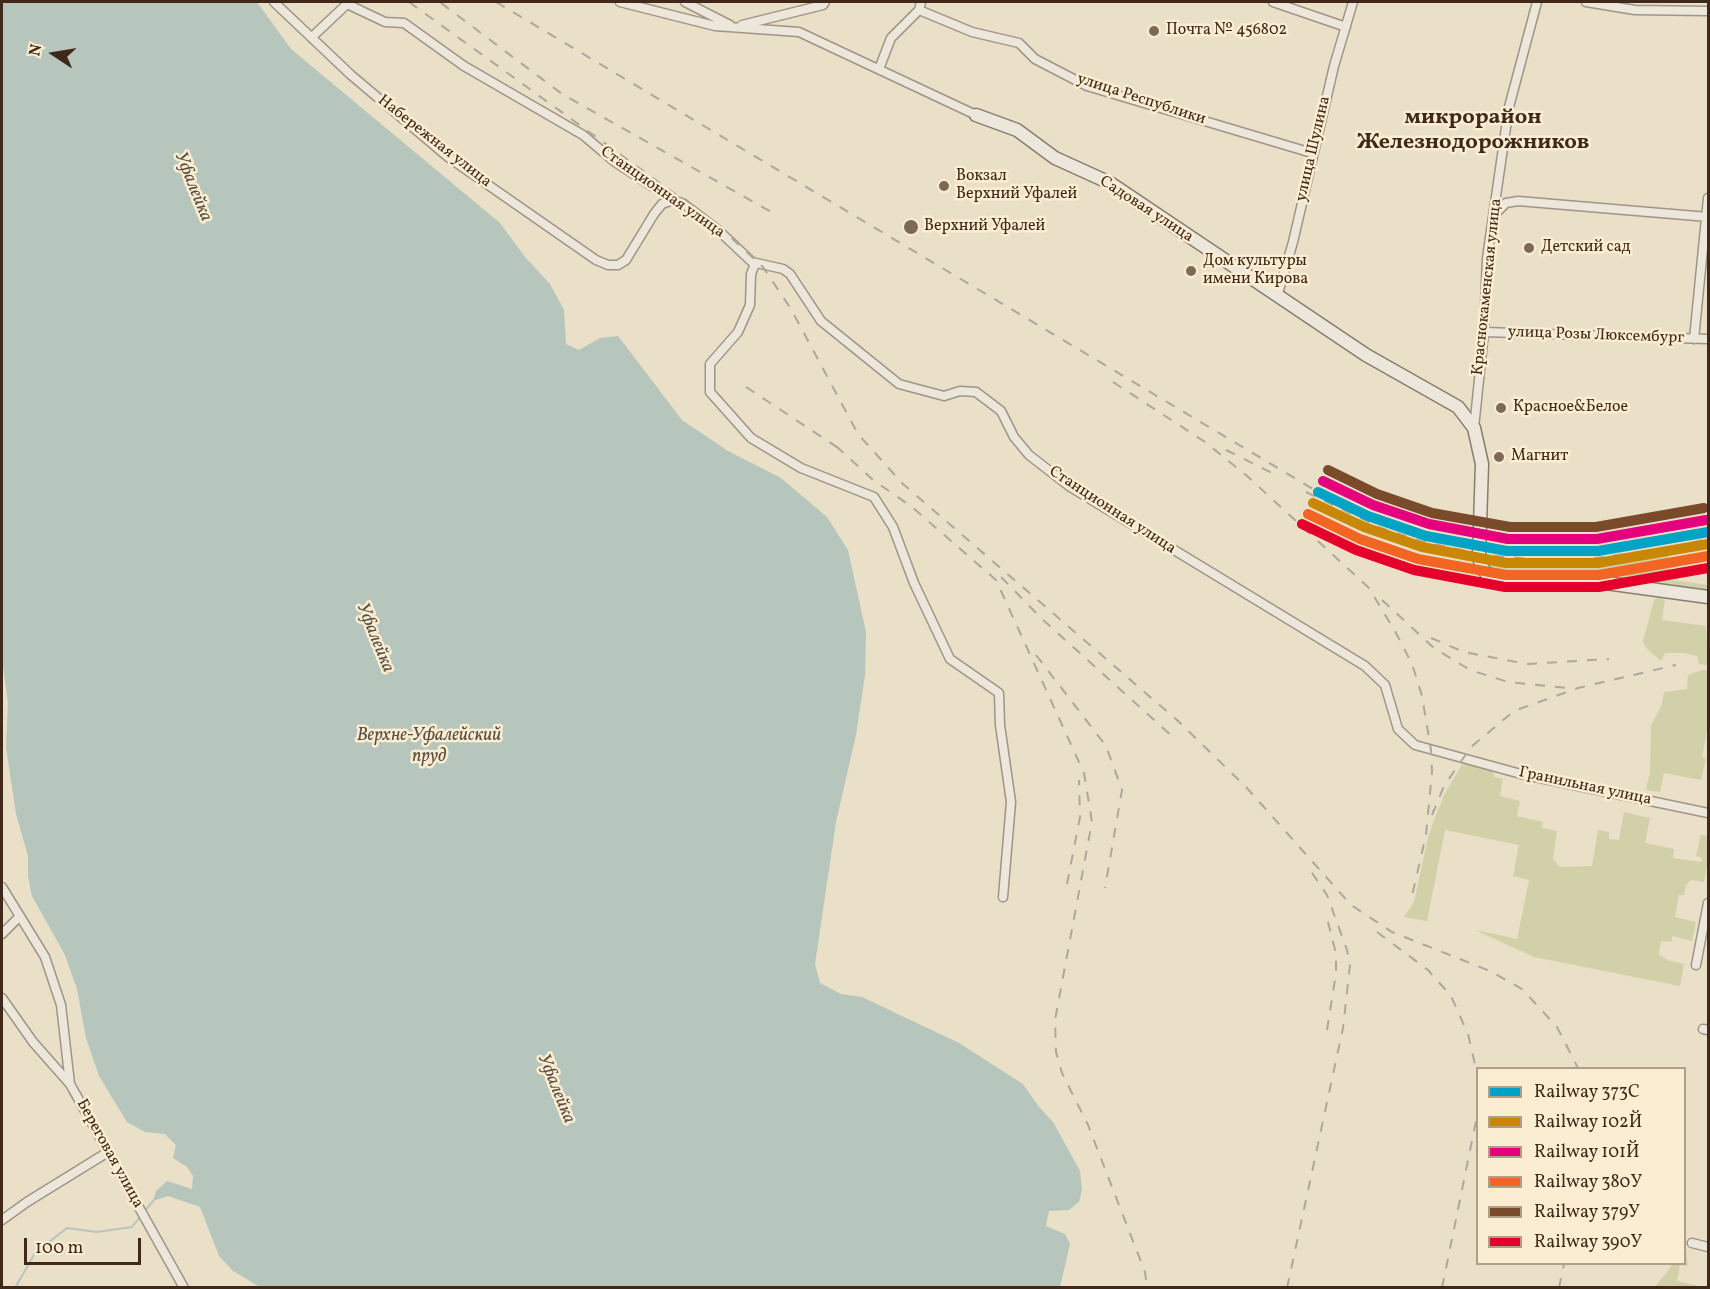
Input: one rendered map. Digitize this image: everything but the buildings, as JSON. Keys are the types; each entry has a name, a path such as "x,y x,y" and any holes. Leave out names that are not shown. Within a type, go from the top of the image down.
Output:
{"street":[{"name":"Набережная улица","path":"274,2 351,75 448,157 596,260 608,265 627,260 654,214 662,204 673,200"},
{"path":"620,2 716,26 735,27 823,5 825,2"},
{"path":"648,2 652,10"},
{"path":"685,2 735,27"},
{"path":"1273,2 1346,27"},
{"name":"улица Шулина","path":"1277,297 1293,242 1334,66 1353,2"},
{"name":"Краснокаменская улица","path":"1536,2 1509,107 1487,258 1484,332 1474,428 1482,464 1479,555 1481,566 1486,573 1497,579 1584,580 1708,597"},
{"path":"1586,2 1635,10 1708,12"},
{"name":"Станционная улица","path":"312,37 347,4 385,22 404,23 464,66 583,135 615,162 673,200 684,204 718,230 755,264 790,273 821,321 899,384 944,396 960,391 976,392 1001,411 1014,437 1029,455 1069,486 1365,666 1385,685 1398,729 1406,739 1415,745 1462,758"},
{"path":"879,69 891,38 920,6"},
{"name":"улица Республики","path":"920,6 972,32 1019,43 1035,59 1088,86 1312,153"},
{"name":"Садовая улица","path":"735,27 799,32 976,115 1017,130 1055,158 1110,183 1366,355 1458,407 1474,428"},
{"path":"1694,339 1708,217 1708,198"},
{"path":"1495,214 1506,203 1518,201 1708,217"},
{"path":"755,264 751,274 750,305 738,332 710,364 710,392 751,438 801,468 874,497 893,527 914,583 950,658 999,693 1000,725 1011,802 1003,897"},
{"name":"улица Розы Люксембург","path":"1484,332 1708,339"},
{"name":"Гранильная улица","path":"1462,758 1521,774 1708,813"},
{"name":"Береговая улица","path":"2,887 45,957 61,1005 70,1084"},
{"path":"1696,965 1708,903"},
{"path":"2,934 20,916"},
{"name":"Береговая улица","path":"2,998 33,1042 70,1084 180,1286"},
{"path":"2,1220 108,1152"},
{"path":"1692,1244 1708,1247"}],"green space":[{"path":"1667,552 1673,580 1708,585 1708,593 1501,576 1489,569 1486,558 1554,565"},
{"path":"1658,597 1665,600 1662,620 1706,626 1708,665 1699,664 1697,656 1684,653 1665,653 1661,661 1646,648 1643,641 1654,600"},
{"path":"1702,670 1708,671 1708,726 1702,757 1706,758 1701,780 1664,773 1660,792 1646,790 1650,772 1651,725 1661,707 1664,692 1687,689 1688,675"},
{"path":"1463,763 1493,771 1494,777 1503,779 1500,796 1520,801 1517,816 1543,822 1542,828 1557,831 1553,859 1560,867 1592,866 1598,830 1609,832 1609,839 1619,840 1624,812 1650,818 1645,843 1674,849 1673,858 1702,862 1702,858 1696,856 1701,835 1708,836 1708,862 1704,882 1691,880 1686,885 1684,895 1679,895 1675,917 1696,922 1692,941 1673,936 1671,942 1661,941 1659,955 1684,964 1680,986 1534,957 1475,930 1517,939 1529,880 1513,876 1519,845 1445,830 1427,921 1404,917 1414,902 1434,820 1445,793"},
{"path":"1672,1265 1680,1265 1677,1281 1702,1287 1655,1287"}],"water":[{"name":"Верхне-Уфалейский пруд","path":"2,2 257,2 291,49 500,223 525,257 550,284 564,310 566,344 579,350 600,338 618,336 682,420 728,451 781,478 827,517 848,550 866,632 865,675 856,735 836,822 815,964 820,983 841,994 862,997 959,1043 1023,1084 1053,1122 1080,1171 1082,1190 1079,1202 1069,1210 1049,1211 1046,1226 1065,1234 1070,1244 1060,1287 260,1287 233,1271 219,1256 200,1207 168,1196 153,1201 156,1191 167,1181 192,1189 193,1176 187,1167 173,1158 176,1145 165,1134 145,1132 127,1122 99,1076 86,1038 77,989 65,955 32,896 28,876 28,856 16,814 6,747 8,703 2,659"}],"waterway":[{"path":"144,1212 153,1201"},
{"path":"15,1288 35,1253 67,1228 97,1232 132,1227 140,1217"}],"railway":[{"path":"409,2 714,222 763,267 791,309 858,434 903,484 1177,720 1246,787 1351,905 1392,932 1490,971 1522,989 1557,1027 1577,1067"},
{"path":"496,2 1318,492"},
{"path":"441,3 562,94 773,213"},
{"path":"1113,382 1205,442 1246,475 1369,588 1396,633 1412,664 1422,696 1431,750 1432,772 1426,835 1411,900"},
{"path":"746,387 843,451"},
{"path":"836,446 873,480 912,507 996,580 1084,773 1092,822 1055,1020 1056,1052 1062,1073 1088,1125 1145,1272 1147,1288"},
{"path":"1226,450 1272,473"},
{"path":"1306,492 1381,528 1421,541 1484,555 1555,561 1589,559 1668,548 1708,539"},
{"path":"1001,577 1042,619 1173,737"},
{"path":"1382,600 1434,648 1470,670 1508,682 1568,688"},
{"path":"1431,638 1464,652 1527,664 1609,659"},
{"path":"1036,655 1106,746 1122,790 1105,888"},
{"path":"1432,815 1444,786 1471,747 1514,711 1578,688 1676,665"},
{"path":"1067,884 1080,817 1079,780"},
{"path":"1287,1288 1343,1028 1350,965 1347,950 1327,895 1308,867"},
{"path":"1327,918 1336,954 1336,973 1327,1030"},
{"path":"1377,932 1428,970 1451,996 1468,1034 1476,1069"},
{"path":"1442,1288 1476,1121"},
{"path":"1559,1288 1564,1265"}],"rail line":[{"name":"379У","path":"1328,470 1377,494 1432,513 1510,527 1596,527 1704,508"},
{"name":"101Й","path":"1323,481 1373,505 1429,524 1508,539 1597,539 1706,520"},
{"name":"373C","path":"1318,492 1368,516 1426,536 1507,551 1598,551 1708,532"},
{"name":"102Й","path":"1313,503 1364,527 1422,547 1506,563 1598,563 1708,544"},
{"name":"380У","path":"1308,514 1360,539 1418,559 1506,575 1599,575 1708,556"},
{"name":"390У","path":"1302,524 1356,550 1414,570 1505,587 1599,587 1708,568"}],"place":[{"name":"Почта № 456802","path":"1154,31"},
{"name":"Вокзал Верхний Уфалей","path":"944,186"},
{"name":"Верхний Уфалей","path":"911,227"},
{"name":"Детский сад","path":"1529,248"},
{"name":"Дом культуры имени Кирова","path":"1191,271"},
{"name":"Красное&Белое","path":"1501,408"},
{"name":"Магнит","path":"1499,457"}],"district":[{"name":"микрорайон Железнодорожников","path":"1473,132"}],"water label":[{"name":"Уфалейка","path":"192,187"},
{"name":"Уфалейка","path":"374,638"},
{"name":"Уфалейка","path":"555,1089"}]}
